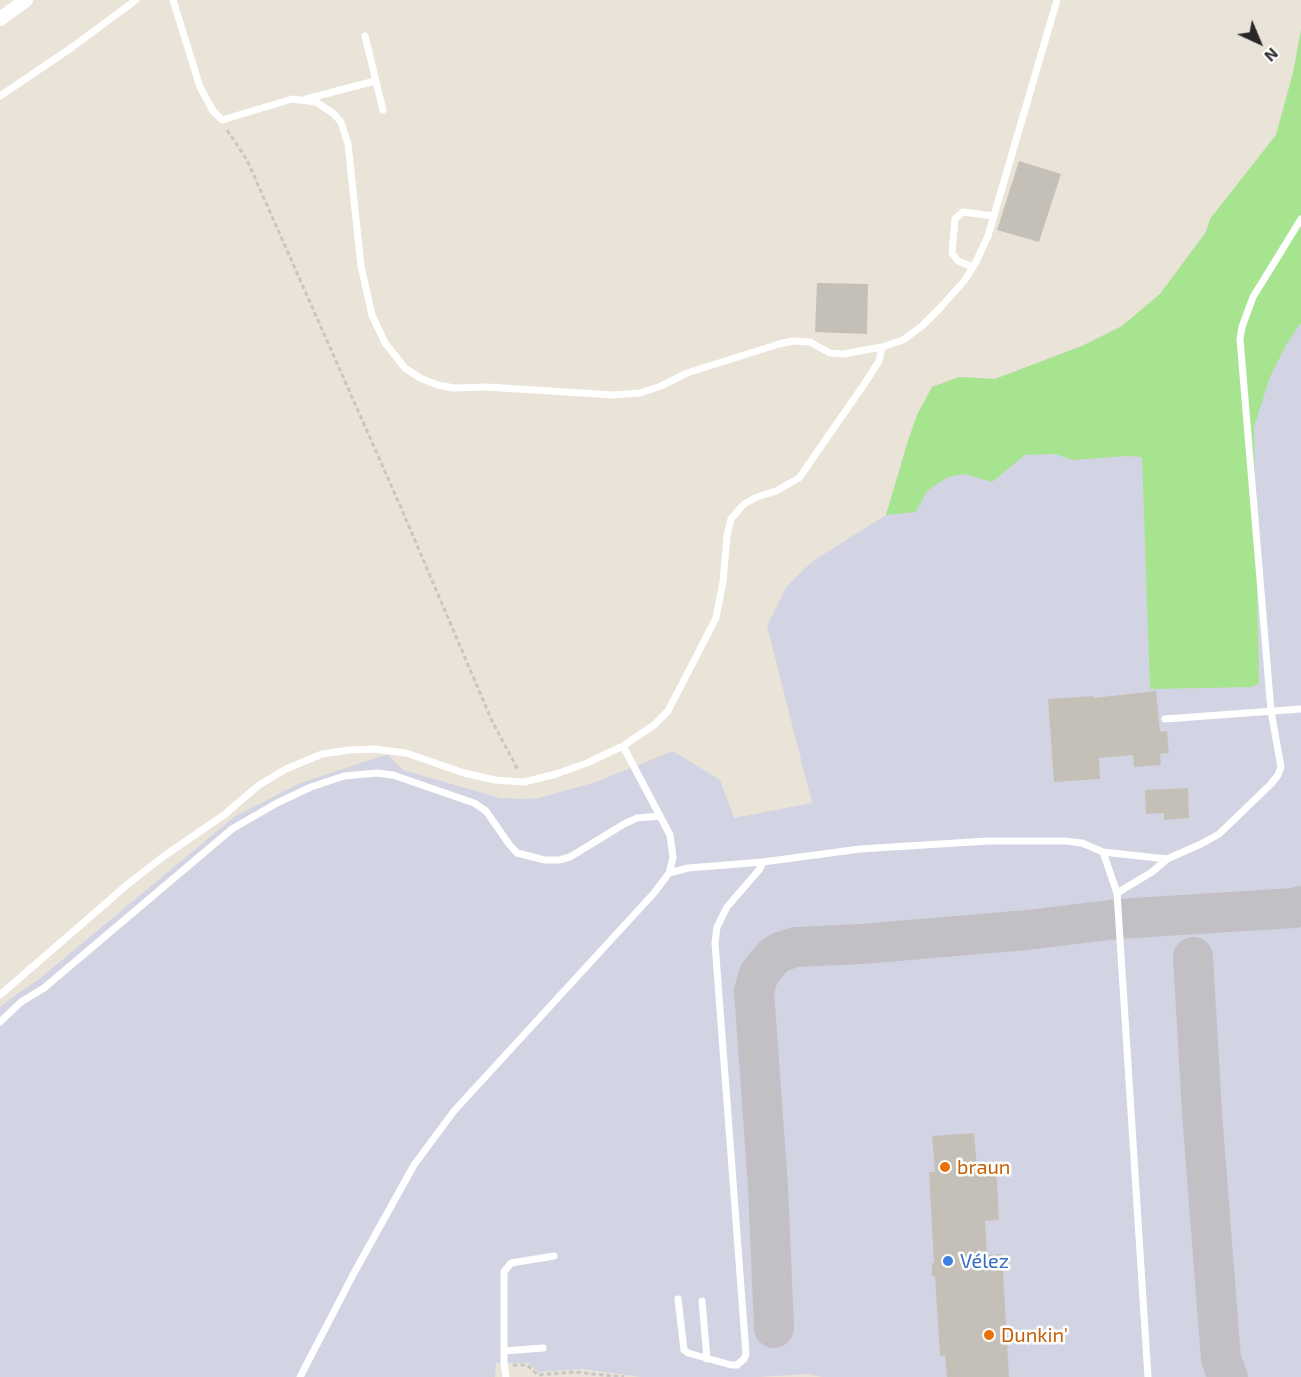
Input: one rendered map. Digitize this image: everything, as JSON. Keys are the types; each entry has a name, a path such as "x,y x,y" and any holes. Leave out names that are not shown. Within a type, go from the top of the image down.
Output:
{"street":[{"path":"0,19 26,0"}],"lane":[{"path":"0,96 136,0"},
{"path":"173,0 200,87 213,111 222,120 292,99 316,102 334,114 341,122 348,144 361,266 372,315 377,330 394,357 405,368 420,378 454,388 487,387 622,394 651,389 687,373 794,341 810,342 836,354 882,347 903,339 922,326 940,308 973,267 988,236 1057,0"},
{"path":"365,36 383,110"},
{"path":"303,100 375,81"},
{"path":"973,267 958,261 952,253 955,219 963,212 994,216"},
{"path":"1117,893 1152,872 1167,859 1219,834 1278,775 1281,767 1271,711 1240,339 1253,297 1301,219"},
{"path":"0,995 128,884 285,769 322,754 374,749 406,753 464,773 524,782 587,763 623,746 654,726 668,711 716,618 731,519 744,504 776,491 799,478 866,383 879,361 882,347"},
{"path":"1165,719 1301,709"},
{"path":"300,1377 414,1165 447,1120 654,893 669,873 673,858 670,835 623,746"},
{"path":"0,1022 21,1002 44,988 232,829 277,803 311,787 344,776 370,773 393,775 468,800 486,811 518,853 545,860 560,861 570,857 637,818 660,816"},
{"path":"669,873 688,868 763,862 860,849 988,841 1065,841 1082,843 1103,852 1167,859"},
{"path":"1103,852 1117,893 1148,1377"},
{"path":"678,1299 682,1347 687,1353 736,1365 744,1359 746,1354 715,943 717,927 727,906 759,870 763,862"},
{"path":"506,1377 504,1272 511,1263 554,1256"},
{"path":"702,1301 707,1359"},
{"path":"504,1351 543,1348"}],"path":[{"path":"222,120 251,169 492,720 524,782"},
{"path":"504,1365 527,1365 538,1375 569,1372 624,1377"}],"shaded area":[{"path":"1301,30 1301,1377 822,1377 807,1374 758,1377 641,1377 581,1369 538,1372 529,1363 496,1363 495,1377 0,1377 0,1007 38,980 234,817 298,784 382,756 388,755 403,770 500,798 526,799 539,798 596,782 673,751 720,780 734,818 812,803 767,626 787,586 813,561 886,515 917,415 932,387 959,377 995,379 1082,346 1122,326 1160,294 1206,232 1210,219 1276,135 1293,73"}],"green space":[{"path":"1301,30 1301,323 1287,343 1270,377 1254,427 1259,683 1252,687 1150,689 1142,457 1073,460 1055,454 1025,455 992,482 965,474 948,477 927,491 916,512 886,515 917,415 932,387 959,377 995,379 1082,346 1122,326 1160,294 1206,232 1210,219 1276,135 1293,73"}],"building":[{"path":"1019,161 1061,174 1039,242 997,230"},
{"path":"817,283 868,284 867,334 815,332"},
{"path":"1156,691 1160,732 1167,731 1169,753 1160,754 1161,765 1134,767 1133,755 1099,758 1100,779 1054,782 1048,699 1093,696 1093,698"},
{"path":"1188,788 1189,818 1164,820 1164,813 1146,814 1145,790"},
{"path":"974,1133 977,1167 996,1165 999,1220 985,1221 987,1255 1002,1254 1009,1377 947,1377 945,1355 940,1356 935,1276 932,1276 932,1263 934,1263 929,1172 935,1172 932,1136"}],"taxiway":[{"path":"774,1328 768,1187 754,991 759,974 772,958 780,952 796,947 862,944 1027,930 1118,919 1301,906"},
{"path":"1193,957 1202,1113 1221,1359 1228,1377"}],"place":[{"name":"braun","path":"945,1167"},
{"name":"Vélez","path":"948,1261"},
{"name":"Dunkin'","path":"989,1335"}]}
